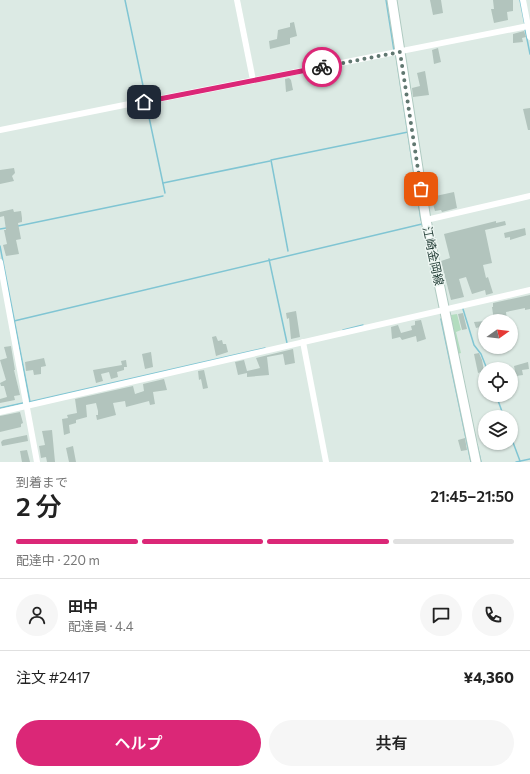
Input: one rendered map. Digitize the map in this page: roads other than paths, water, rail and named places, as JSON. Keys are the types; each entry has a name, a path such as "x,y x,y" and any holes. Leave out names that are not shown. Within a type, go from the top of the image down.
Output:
{"main road":[{"name":"江崎金岡線","path":"392,0 426,220 476,462"}],"street":[{"path":"237,0 252,80"},
{"path":"523,0 530,37"},
{"path":"0,130 528,26"},
{"path":"426,220 530,196"},
{"path":"0,262 37,462"},
{"path":"0,412 530,290"},
{"path":"303,342 326,462"}],"waterway":[{"path":"125,0 146,100"},
{"path":"386,0 394,51"},
{"path":"520,0 525,25"},
{"path":"525,29 530,54"},
{"path":"396,55 421,220"},
{"path":"146,103 165,193"},
{"path":"288,251 271,160 408,132"},
{"path":"163,183 270,161"},
{"path":"18,226 163,196"},
{"path":"422,223 432,272"},
{"path":"14,321 422,224"},
{"path":"0,229 6,228"},
{"path":"0,246 30,402"},
{"path":"269,259 287,343"},
{"path":"463,309 474,345 481,354 484,362"},
{"path":"441,319 471,462"},
{"path":"343,330 363,325"},
{"path":"29,402 265,348"},
{"path":"499,402 501,410"},
{"path":"0,408 23,403"},
{"path":"477,445 481,462"},
{"path":"516,450 520,461"},
{"path":"516,462 530,459"}]}
